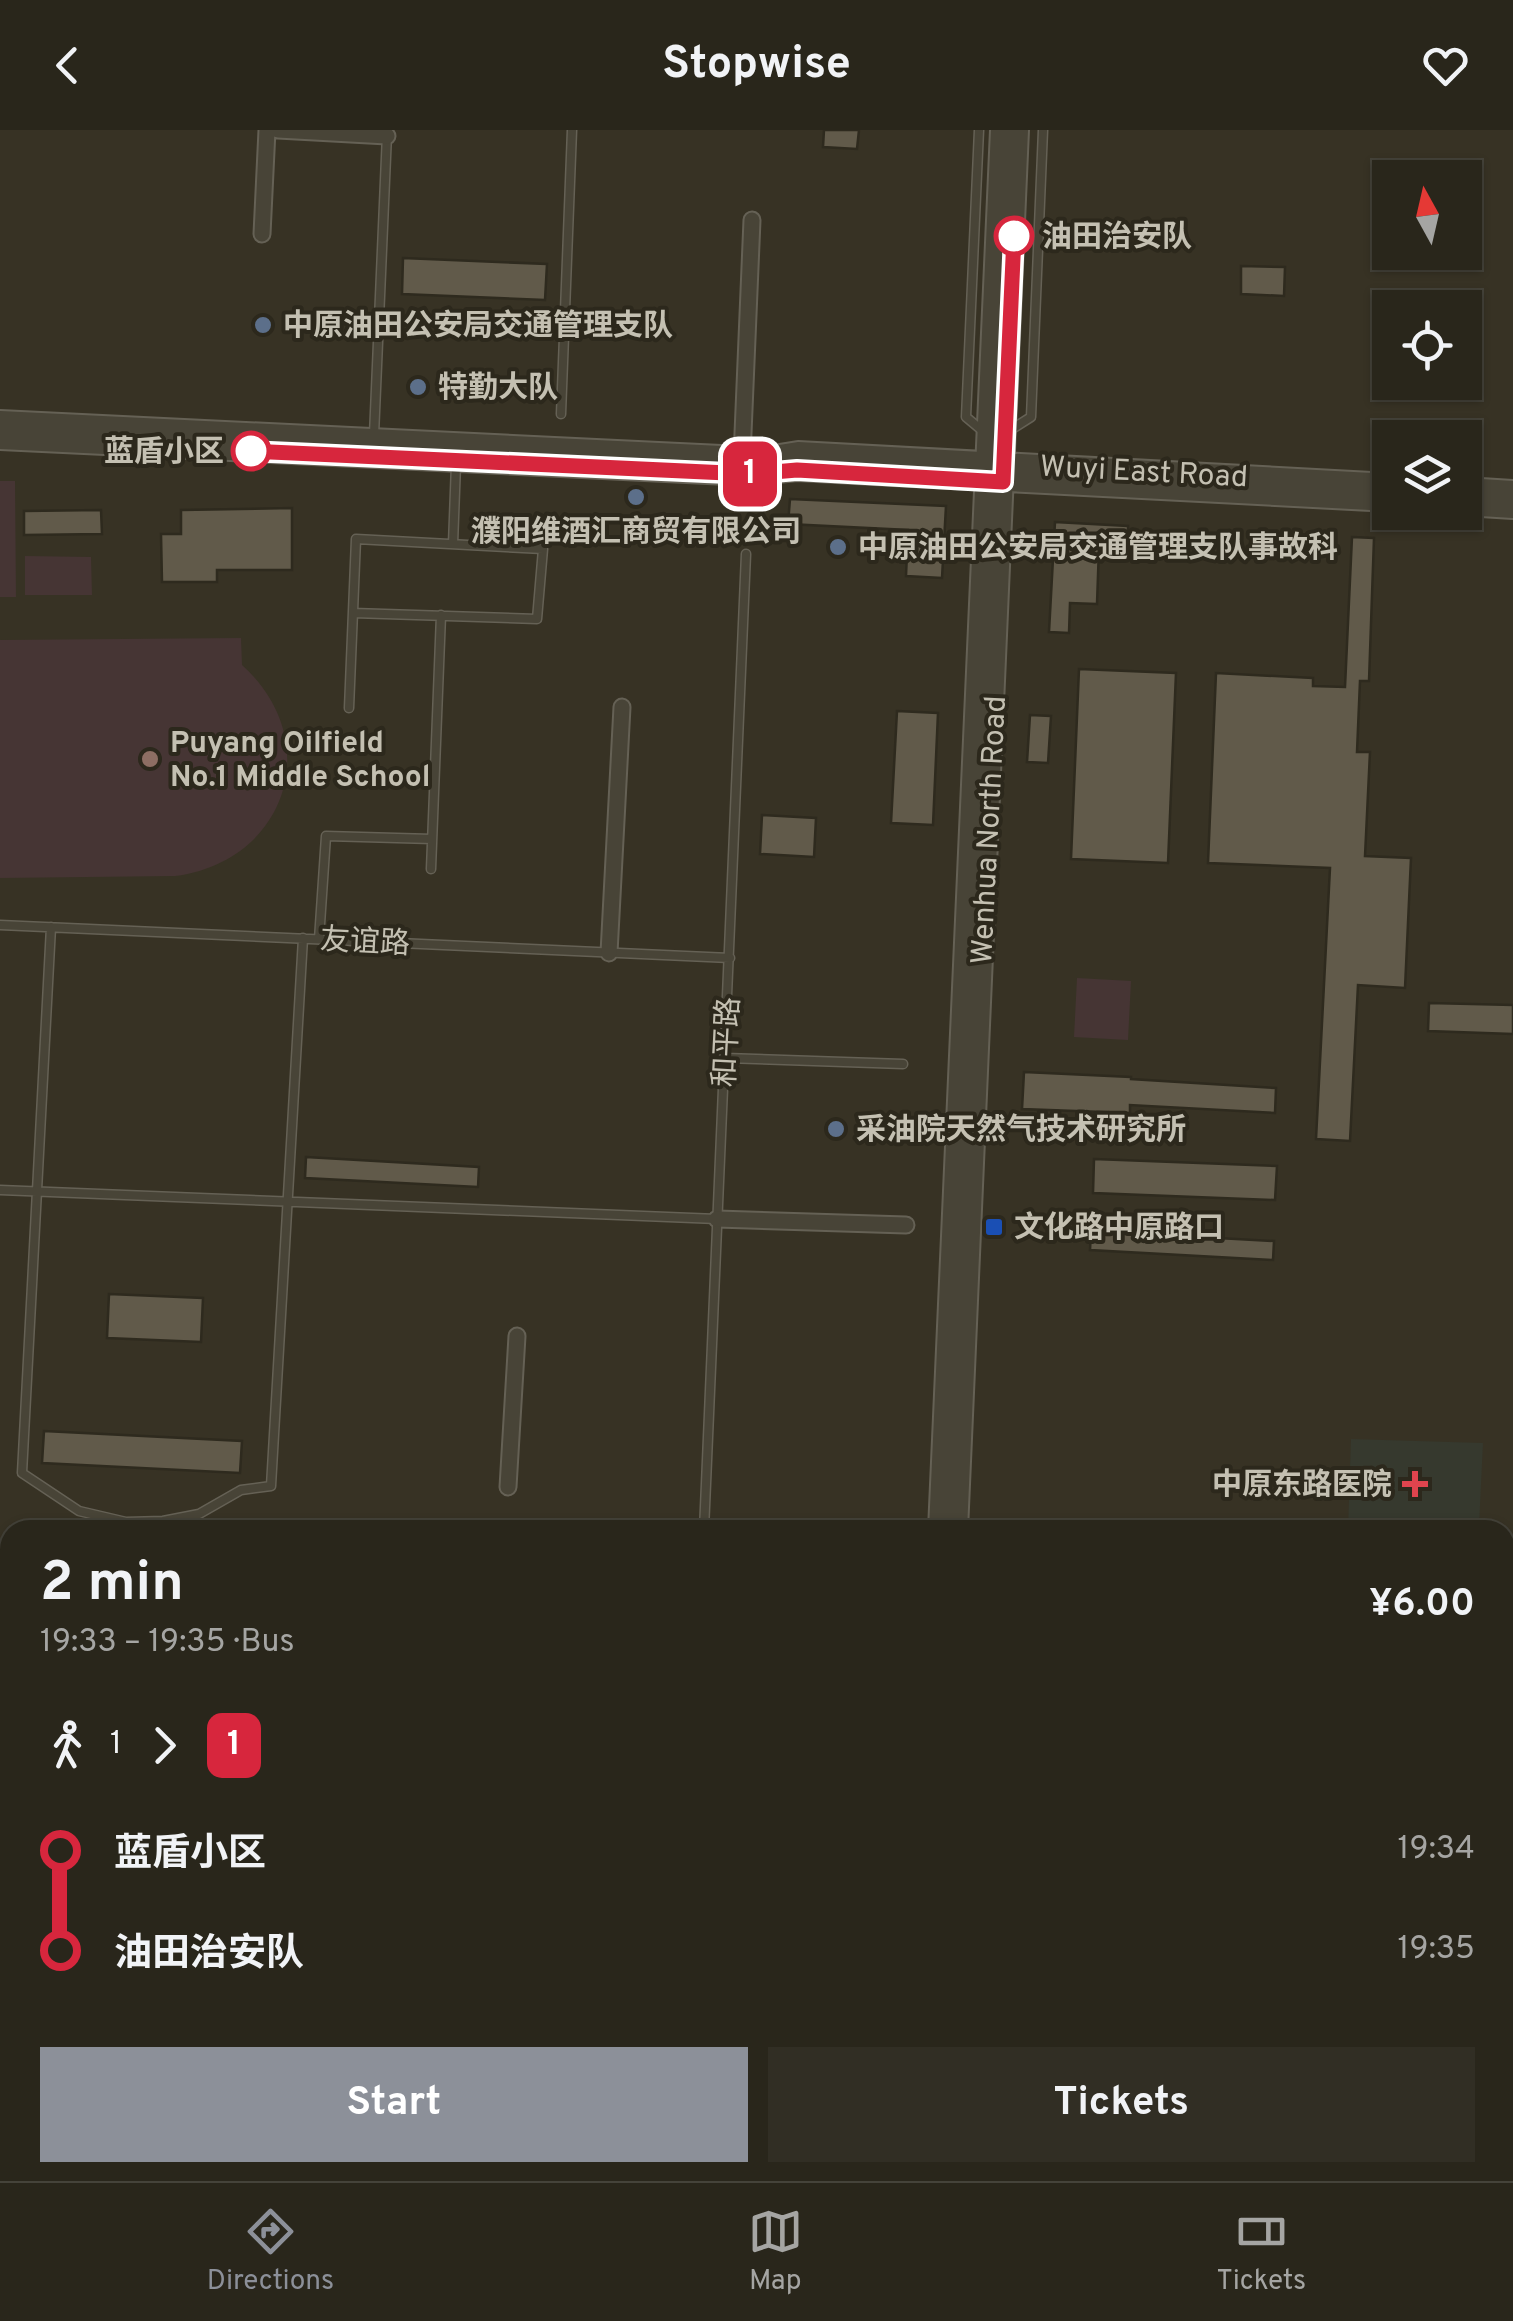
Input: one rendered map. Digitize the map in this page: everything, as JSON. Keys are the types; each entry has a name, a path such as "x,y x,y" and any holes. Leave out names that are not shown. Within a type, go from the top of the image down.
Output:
{"street":[{"path":"262,234 267,130"},
{"path":"278,130 387,133"},
{"name":"Wenhua North Road","path":"957,1520 995,473 1001,130"},
{"name":"Wenhua North Road","path":"996,434 1018,130"},
{"path":"742,458 752,220"},
{"name":"Wuyi East Road","path":"0,422 374,448 456,461 749,474 797,470 995,473 1372,483"},
{"name":"Wuyi East Road","path":"0,439 742,458 798,452 995,473 1372,501"},
{"name":"Wenhua North Road","path":"941,1520 995,473"},
{"path":"1482,489 1513,490"},
{"path":"1482,506 1513,508"},
{"path":"609,952 622,708"},
{"path":"717,1219 906,1226"},
{"path":"508,1487 517,1336"}],"lane":[{"path":"561,414 572,130"},
{"path":"979,130 966,417 996,434 1030,417 1043,130"},
{"path":"374,448 387,133"},
{"path":"452,544 456,461"},
{"path":"348,708 356,539 543,549 538,619 353,613"},
{"name":"和平路","path":"704,1520 746,554"},
{"path":"431,869 441,616"},
{"path":"320,940 326,836 432,839"},
{"name":"友谊路","path":"0,925 730,958"},
{"path":"50,927 22,1473 79,1511 107,1520"},
{"path":"168,1520 199,1514 241,1490 271,1486 303,938"},
{"path":"725,1058 903,1064"},
{"path":"0,1190 717,1219"}],"shaded area":[{"path":"0,481 15,481 16,597 0,597"},
{"path":"25,556 91,557 92,595 25,595"},
{"path":"241,638 242,665 268,695 283,728 287,761 282,793 268,823 245,847 213,866 175,876 0,878 0,640"},
{"path":"1077,978 1131,981 1128,1040 1074,1037"},
{"name":"中原东路医院","path":"1351,1439 1483,1443 1479,1520 1348,1520"}],"building":[{"path":"824,130 859,130 857,149 823,147"},
{"path":"403,258 547,264 545,300 402,294"},
{"path":"1241,266 1285,267 1284,296 1241,294"},
{"path":"790,499 946,506 942,578 906,576 908,530 788,524"},
{"path":"292,508 292,570 217,570 217,582 162,582 161,534 181,534 181,510"},
{"path":"101,510 102,534 24,535 24,511"},
{"path":"1055,522 1128,526 1128,548 1099,547 1097,604 1070,603 1069,633 1049,632"},
{"path":"1352,537 1374,538 1369,681 1360,681 1357,752 1370,752 1365,856 1411,858 1405,988 1358,985 1350,1141 1316,1139 1330,868 1208,863 1216,673 1313,678 1313,686 1345,687"},
{"path":"1079,669 1176,673 1168,863 1071,859"},
{"path":"897,711 938,713 933,825 891,823"},
{"path":"1030,715 1051,716 1048,763 1027,762"},
{"path":"762,815 816,818 814,857 760,854"},
{"path":"1429,1003 1513,1005 1513,1034 1428,1031"},
{"path":"1024,1072 1276,1088 1275,1113 1130,1105 1130,1113 1022,1109"},
{"path":"306,1157 479,1167 478,1187 305,1178"},
{"path":"1094,1159 1277,1166 1275,1200 1093,1193"},
{"path":"1091,1231 1274,1241 1273,1260 1090,1250"},
{"path":"109,1294 203,1298 201,1342 107,1338"},
{"path":"44,1431 242,1441 240,1473 42,1463"}],"bus line":[{"name":"1","path":"251,451 749,474 797,470 1003,482 1014,236"}],"place":[{"name":"油田治安队","path":"1014,236"},
{"name":"中原油田公安局交通管理支队","path":"263,325"},
{"name":"特勤大队","path":"418,387"},
{"name":"蓝盾小区","path":"251,451"},
{"name":"濮阳维酒汇商贸有限公司","path":"636,497"},
{"name":"中原油田公安局交通管理支队事故科","path":"838,547"},
{"name":"Puyang Oilfield No.1 Middle School","path":"150,759"},
{"name":"采油院天然气技术研究所","path":"836,1129"},
{"name":"文化路中原路口","path":"994,1227"},
{"name":"中原东路医院","path":"1415,1484"}]}
